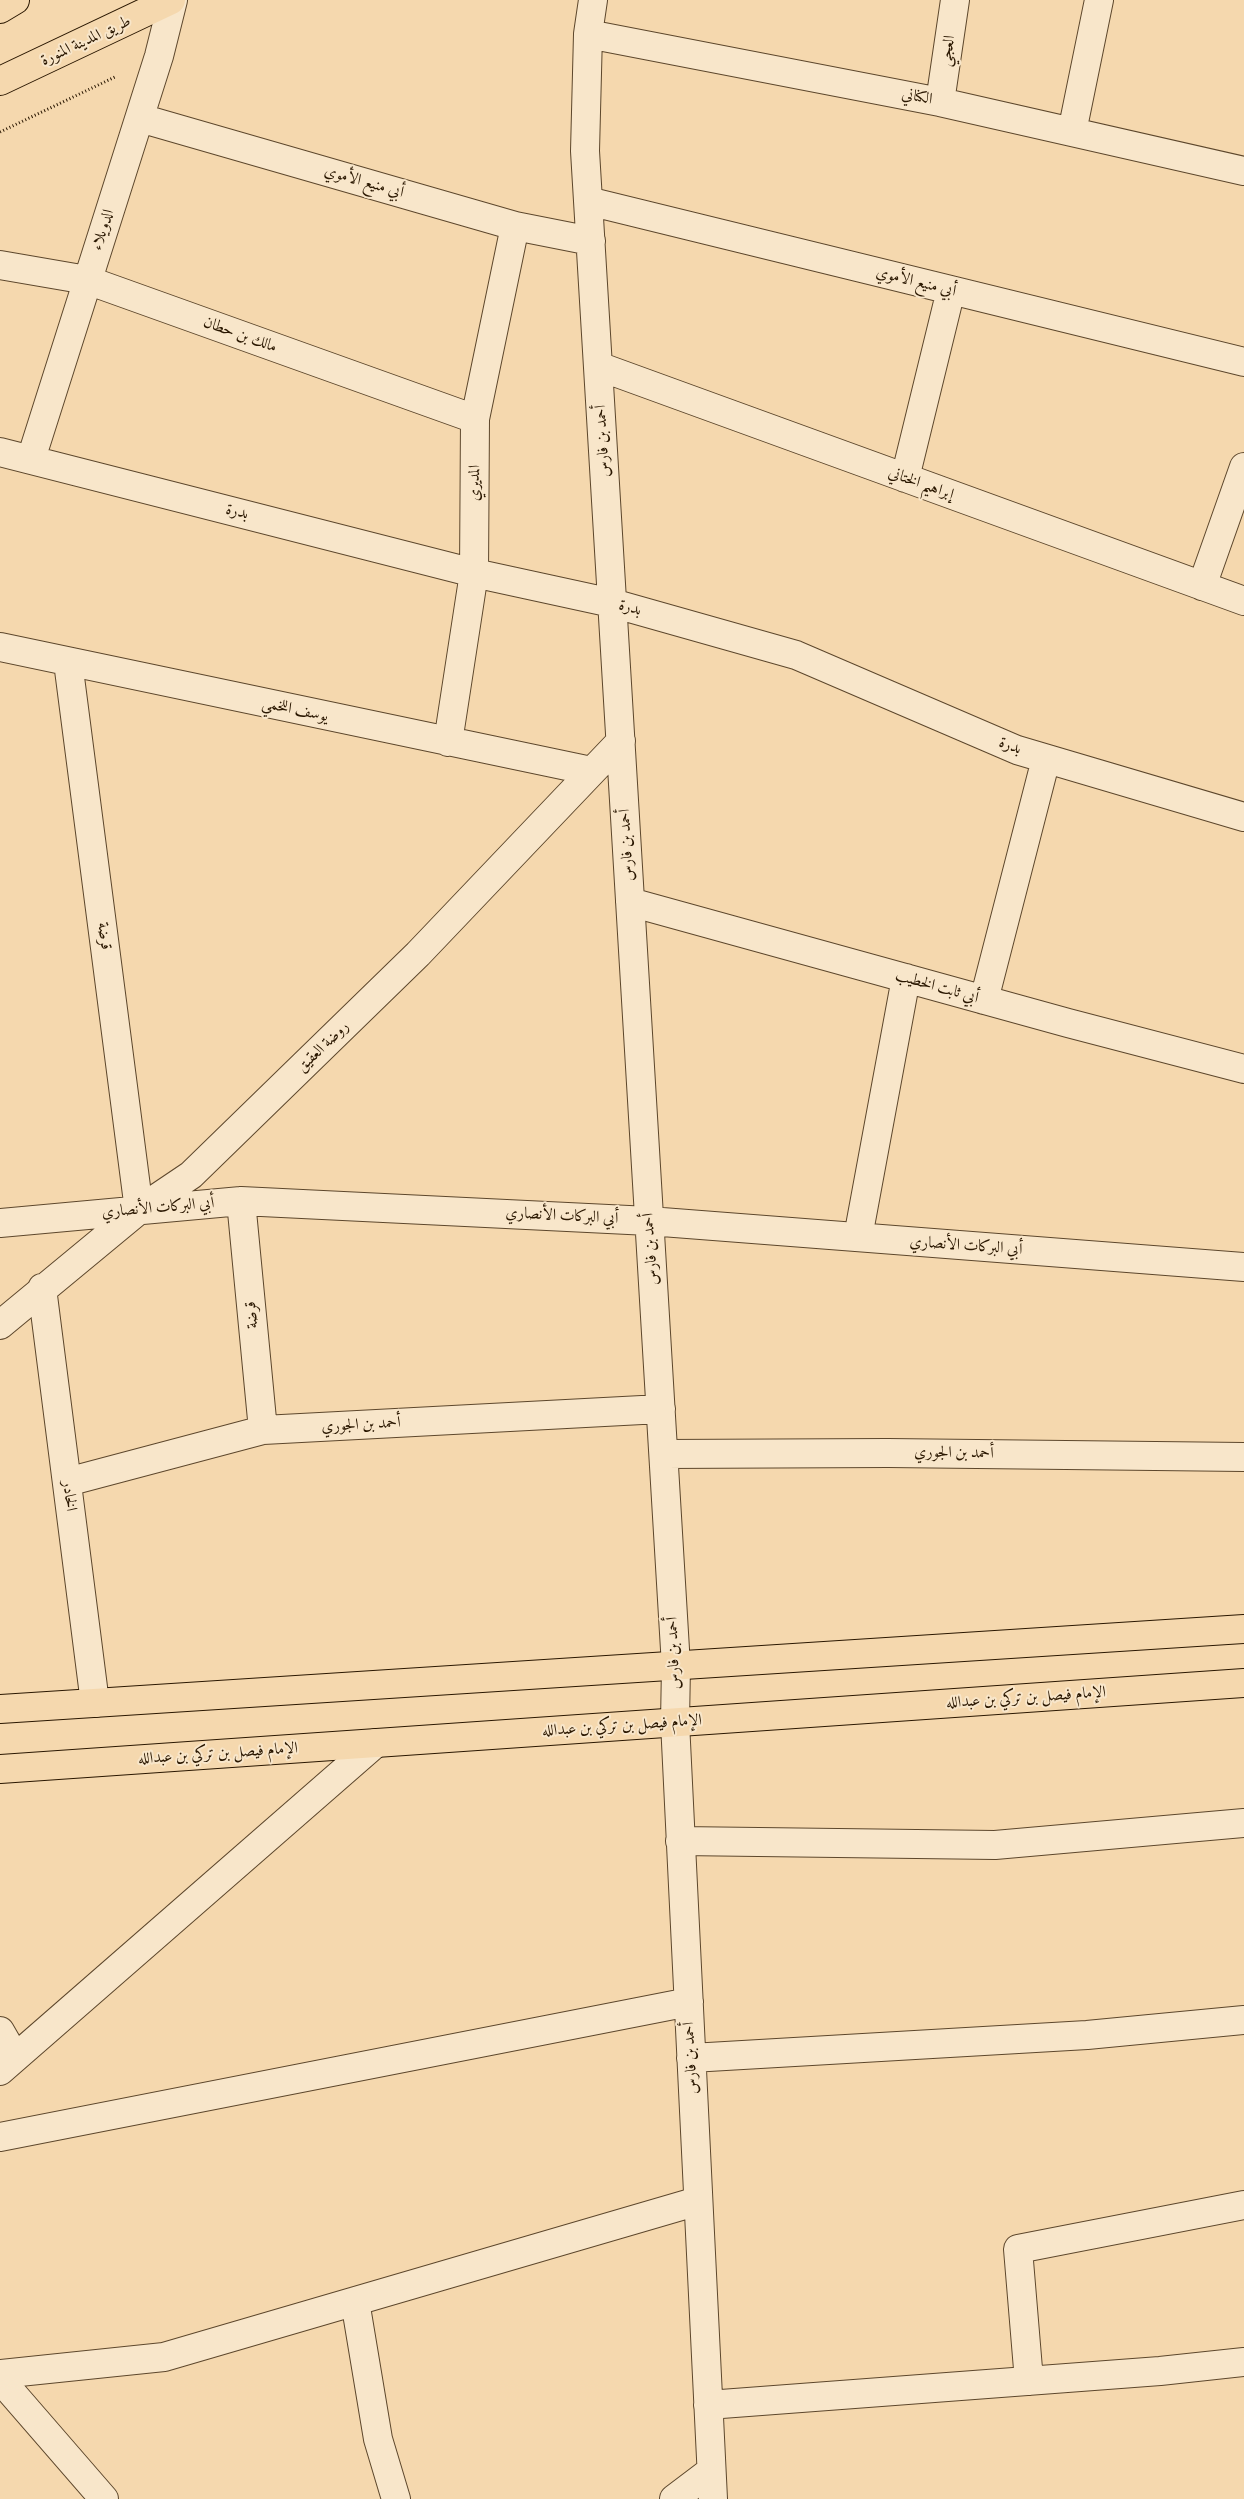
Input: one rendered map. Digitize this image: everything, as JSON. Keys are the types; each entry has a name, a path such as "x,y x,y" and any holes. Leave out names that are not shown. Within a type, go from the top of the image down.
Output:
{"main road":[{"path":"0,9 15,0"},
{"name":"طريق المدينة المنورة","path":"0,82 172,0"},
{"path":"0,1710 1244,1629"},
{"name":"الإمام فيصل بن تركي بن عبدالله","path":"0,1769 1244,1683"}],"street":[{"name":"الدويلاء","path":"31,459 140,118 159,56 172,0"},
{"name":"أحمد بن فارس","path":"593,0 588,34 585,151 676,1666 675,1722 680,1841 713,2499"},
{"name":"العجي","path":"940,102 955,0"},
{"path":"1072,132 1099,0"},
{"name":"الكناني","path":"588,34 940,102 1244,171"},
{"name":"أبي منيع الأموي","path":"140,118 515,226 591,241"},
{"name":"أبي منيع الأموي","path":"588,201 1244,362"},
{"name":"المديري","path":"448,742 474,573 475,419 515,226"},
{"name":"مالك بن حطان","path":"0,264 87,280 475,419"},
{"path":"904,478 952,290"},
{"name":"إبراهيم الختاني","path":"598,366 1244,601"},
{"name":"بدرة","path":"0,452 474,573 612,604 796,655 1017,750 1244,817"},
{"path":"1202,586 1244,467"},
{"name":"يوسف اللخمي","path":"0,647 591,771"},
{"name":"قرضة","path":"68,662 139,1210"},
{"name":"روضة العقيق","path":"0,1325 42,1288 139,1210 191,1175 418,954 621,741"},
{"path":"984,1000 1046,758"},
{"name":"أبي ثابت الخطيب","path":"630,902 984,1000 1244,1069"},
{"path":"858,1237 906,978"},
{"name":"قرضة","path":"242,1201 263,1430"},
{"name":"أبي البركات الأنصاري","path":"0,1223 242,1201 649,1221 1244,1268"},
{"name":"الخادر","path":"42,1288 95,1703"},
{"name":"أحمد بن الجوري","path":"68,1482 263,1430 661,1409"},
{"name":"أحمد بن الجوري","path":"664,1454 888,1452 1244,1457"},
{"path":"0,2031 8,2064 376,1743"},
{"path":"680,1841 995,1845 1244,1823"},
{"path":"0,2137 689,2002"},
{"path":"691,2058 1087,2035 1244,2020"},
{"path":"0,2374 164,2357 698,2201"},
{"path":"1029,2381 1018,2249 1244,2205"},
{"path":"355,2301 378,2439 396,2499"},
{"path":"708,2405 1029,2381 1244,2362"},
{"path":"0,2379 99,2497"},
{"path":"674,2499 712,2471"}],"path":[{"path":"0,132 159,56"}]}
